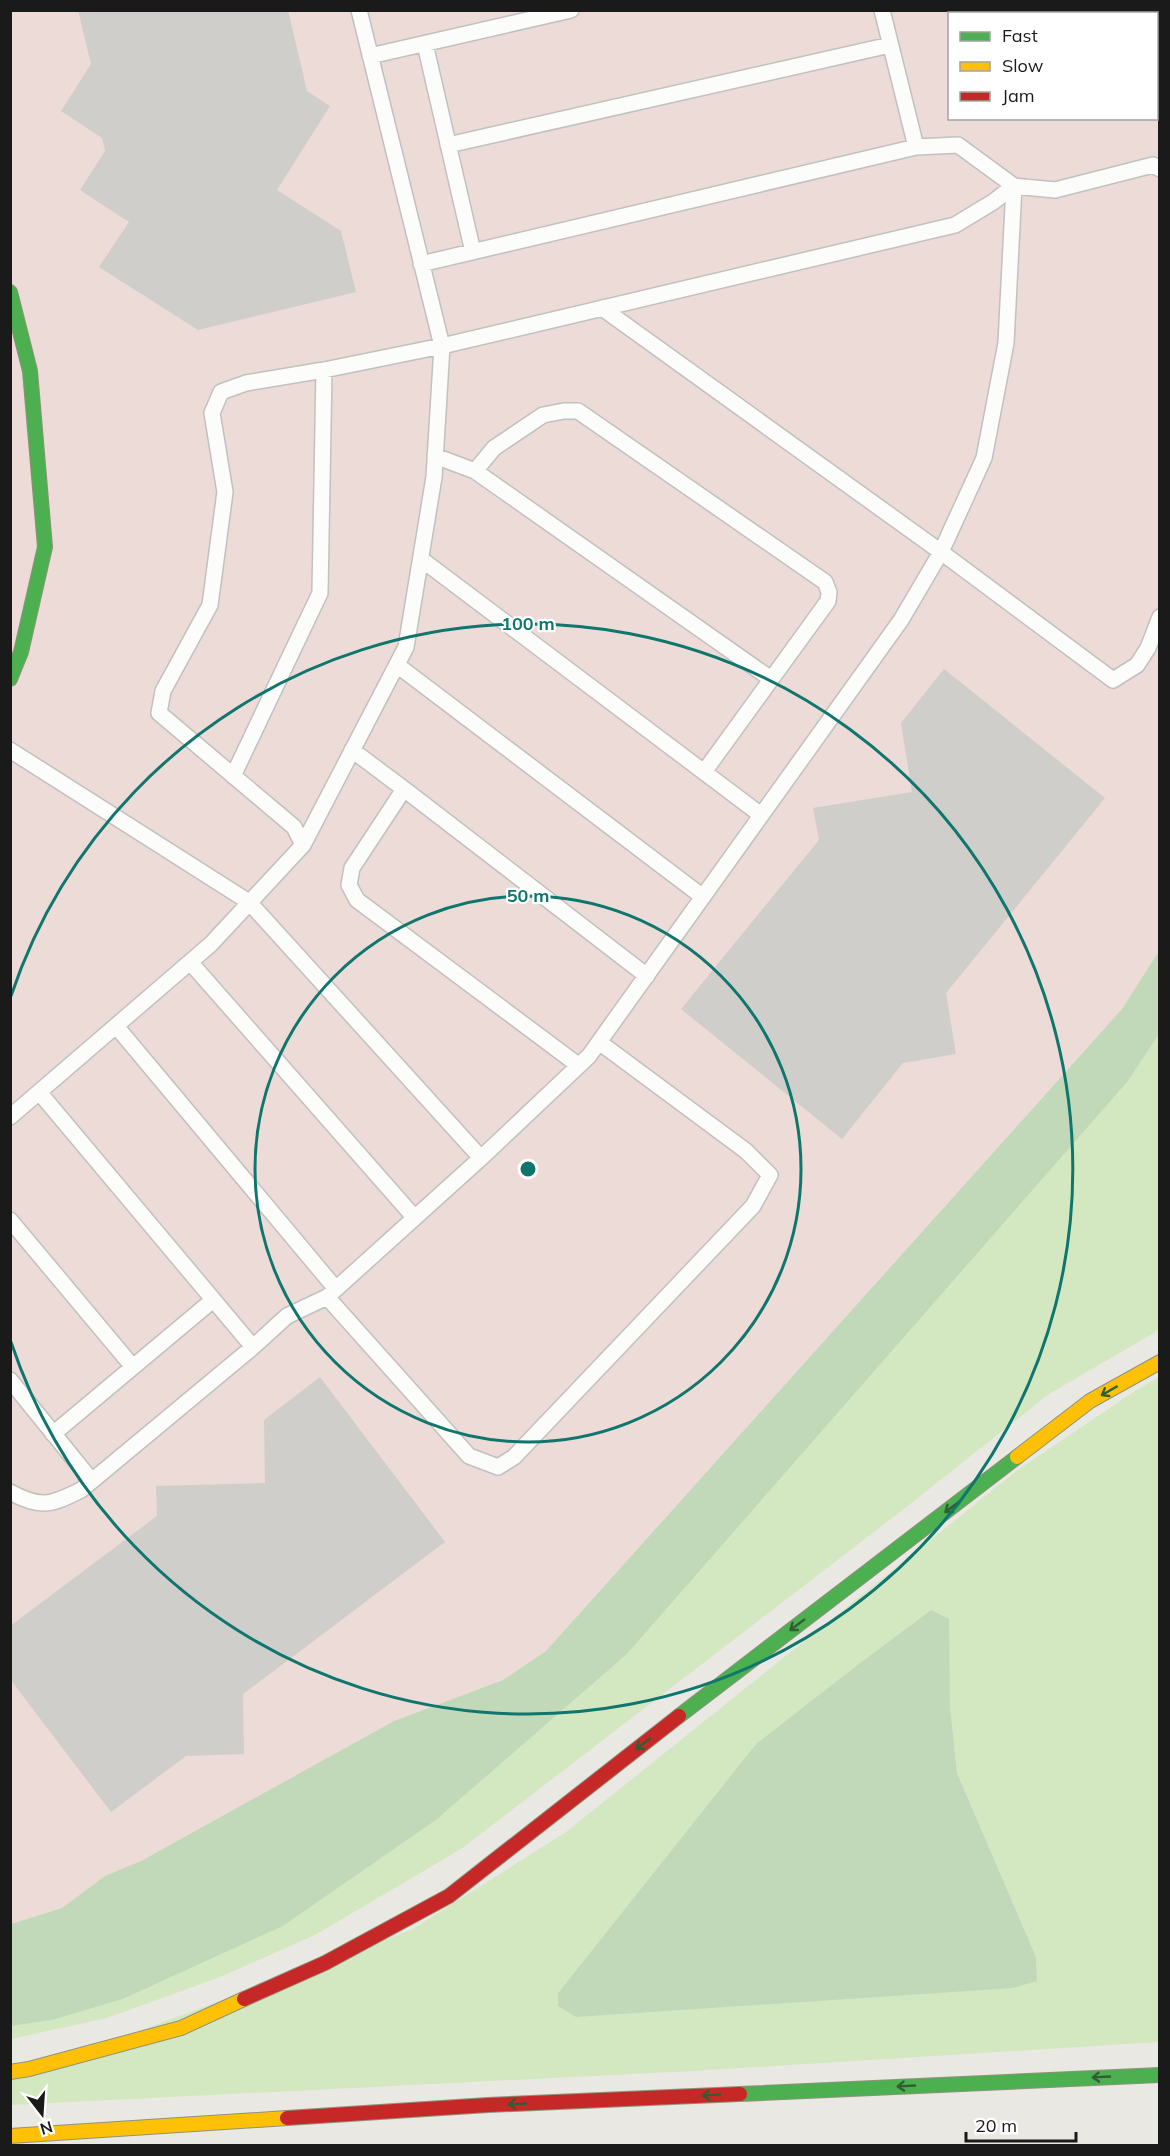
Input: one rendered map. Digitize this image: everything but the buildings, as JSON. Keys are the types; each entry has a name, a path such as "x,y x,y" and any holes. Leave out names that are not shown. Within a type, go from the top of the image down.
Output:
{"main road":[{"path":"10,292 30,371 45,547 21,651 10,679"},
{"path":"10,2072 29,2069 181,2028 325,1963 449,1896 714,1688 1090,1401 1160,1362"},
{"path":"10,2136 488,2105 1160,2075"}],"lane":[{"path":"10,1117 211,944 303,845 406,647 435,477 441,346 359,10"},
{"path":"370,56 571,10"},
{"path":"882,10 916,147"},
{"path":"425,44 473,252"},
{"path":"448,145 890,45"},
{"path":"421,264 916,147 958,145 1014,186 1055,190 1153,165 1160,169"},
{"path":"303,845 294,827 159,713 163,691 210,605 225,492 212,413 221,392 246,383 441,346 955,225 1014,186"},
{"path":"10,1492 30,1503 58,1502 81,1490 90,1480 253,1347 287,1316 332,1293 481,1158 600,1042 901,620 941,552 984,458 1006,343 1014,186"},
{"path":"602,308 941,552 1113,680 1137,665 1148,648 1160,617"},
{"path":"232,776 320,593 324,370"},
{"path":"475,471 494,448 543,415 578,411 825,582 829,592 828,601 704,772"},
{"path":"435,456 475,471 771,680"},
{"path":"421,558 761,816"},
{"path":"397,665 704,897"},
{"path":"10,750 249,902 481,1158"},
{"path":"352,750 647,976"},
{"path":"404,789 352,868 349,885 357,900 578,1065"},
{"path":"190,962 414,1217"},
{"path":"116,1026 332,1293 469,1456 498,1467 514,1457 753,1206 770,1175 746,1151 600,1042"},
{"path":"39,1092 253,1347"},
{"path":"10,1220 133,1367"},
{"path":"53,1434 213,1300"},
{"path":"10,1380 90,1480"}],"shaded area":[{"path":"11,11 1159,11 1159,951 1122,1009 546,1651 503,1680 394,1721 141,1861 105,1876 62,1908 11,1924"}],"green space":[{"path":"1159,951 1159,1034 1128,1081 627,1654 436,1820 283,1926 123,1999 52,2020 11,2026 11,1924 62,1908 105,1876 141,1861 394,1721 503,1680 546,1651 1122,1009"},
{"path":"1159,1034 1159,1330 1049,1394 900,1512 461,1849 315,1935 220,1977 107,2018 11,2039 10,2026 52,2020 123,1999 283,1926 436,1820 627,1654 1128,1081"},
{"path":"1159,1377 1159,2042 693,2071 11,2105 10,2079 411,1930 566,1832 1019,1469","holes":["931,1610 950,1706 957,1773 1036,1957 1037,1981 558,2006 558,1993 756,1744"]},
{"path":"931,1610 949,1619 950,1706 957,1773 1036,1957 1037,1981 1012,1988 576,2017 558,2006 558,1993 756,1744"}],"traffic: fast":[{"path":"10,292 30,371 45,547 21,652 10,679"},
{"path":"679,1716 1017,1457"},
{"path":"740,2094 1160,2075"}],"traffic: slow":[{"path":"1017,1457 1090,1401 1160,1362"},
{"path":"10,2072 29,2069 181,2028 244,1999"},
{"path":"10,2136 287,2118"}],"traffic: jam":[{"path":"244,1999 325,1963 449,1896 679,1716"},
{"path":"287,2118 488,2105 740,2094"}]}
